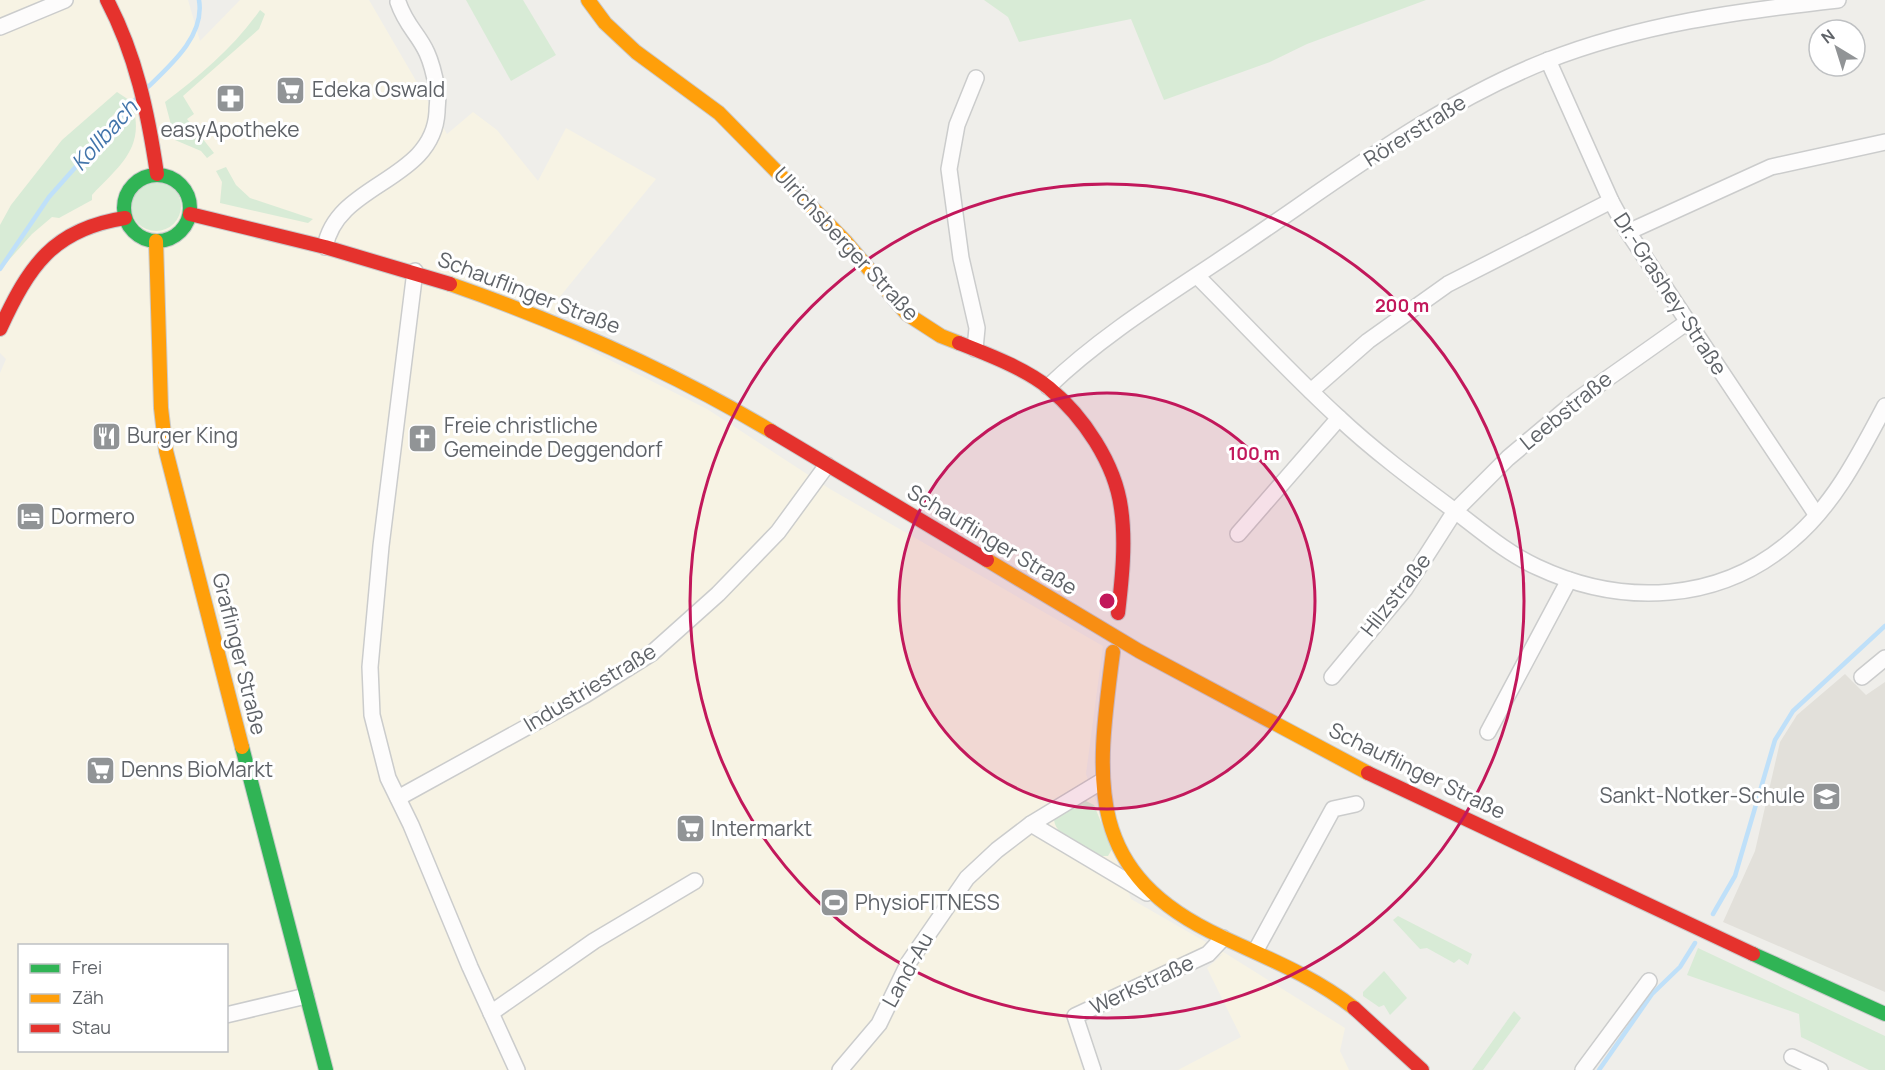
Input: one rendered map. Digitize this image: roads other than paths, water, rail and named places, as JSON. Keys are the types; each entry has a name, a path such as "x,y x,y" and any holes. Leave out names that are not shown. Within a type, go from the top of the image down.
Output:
{"street":[{"path":"0,27 65,0"},
{"path":"106,0 117,19 147,105 157,174"},
{"name":"Ulrichsberger Straße","path":"588,0 604,23 636,52 727,121 845,241 907,314 941,336 975,349 1048,387 1077,416 1102,454 1115,484 1121,508 1122,581 1118,613"},
{"name":"Rörerstraße","path":"1048,387 1068,368 1197,276 1441,114 1496,83 1548,60 1685,20 1749,9 1838,0"},
{"path":"325,247 327,233 339,214 421,154 436,129 438,92 427,53 405,21 399,2"},
{"name":"Dr.-Grashey-Straße","path":"1548,60 1611,201 1628,232 1686,323 1816,514"},
{"path":"975,349 977,328 961,258 949,169 957,125 976,78"},
{"path":"1628,232 1771,166 1885,142"},
{"path":"157,174 169,176 182,185 190,202 190,214 178,234 156,241 135,233 125,218 124,201 135,182 157,174"},
{"path":"106,204 124,201"},
{"path":"1311,391 1368,341 1448,284 1611,201"},
{"name":"Schauflinger Straße","path":"190,214 415,272 534,313 605,343 733,408 1139,651 1372,775 1688,925 1885,1014"},
{"path":"0,329 13,298 40,259 78,228 100,220 125,218"},
{"path":"0,304 27,256 66,222"},
{"name":"Graflinger Straße","path":"156,241 160,393 166,451 326,1070"},
{"path":"415,272 381,546 370,674 372,715 388,778 517,1070"},
{"path":"1197,276 1339,418 1499,544 1536,566 1569,580 1651,594 1690,591 1726,580 1761,563 1793,540 1828,502 1857,458 1885,406"},
{"name":"Leebstraße","path":"1455,511 1508,458 1576,400 1686,323"},
{"path":"1238,534 1339,418"},
{"name":"Industriestraße","path":"398,798 585,695 652,652 718,594 777,532 827,465"},
{"name":"Hilzstraße","path":"1332,676 1405,589 1455,511"},
{"path":"1488,732 1569,580"},
{"path":"1113,652 1102,748 1102,781 1113,834 1133,872 1155,897"},
{"path":"1862,677 1885,658"},
{"name":"Land-Au","path":"840,1070 879,1024 909,962 967,878 997,850 1031,824 1102,781"},
{"path":"1256,950 1333,809 1356,804"},
{"path":"1031,824 1155,897 1177,914 1223,938 1256,950 1302,973 1352,1004 1395,1040 1422,1070"},
{"path":"491,1013 594,941 695,881"},
{"name":"Werkstraße","path":"1093,1070 1075,1016 1208,954 1223,938"},
{"path":"1583,1070 1650,981"},
{"path":"228,1015 306,996"},
{"path":"1792,1057 1820,1070"}],"waterway":[{"name":"Kollbach","path":"148,87 176,59 192,37 200,13 199,0"},
{"name":"Kollbach","path":"0,269 49,197 136,99"},
{"path":"1713,914 1735,876 1775,740 1793,711 1885,626"},
{"path":"1599,1070 1652,994 1680,967 1695,943"}],"place":[{"name":"Edeka Oswald","path":"291,90"},
{"name":"easyApotheke","path":"230,99"},
{"name":"Burger King","path":"106,436"},
{"name":"Freie christliche Gemeinde Deggendorf","path":"423,438"},
{"name":"Dormero","path":"30,517"},
{"name":"Denns BioMarkt","path":"100,770"},
{"name":"Sankt-Notker-Schule","path":"1826,796"},
{"name":"Intermarkt","path":"690,829"},
{"name":"PhysioFITNESS","path":"834,903"}]}
